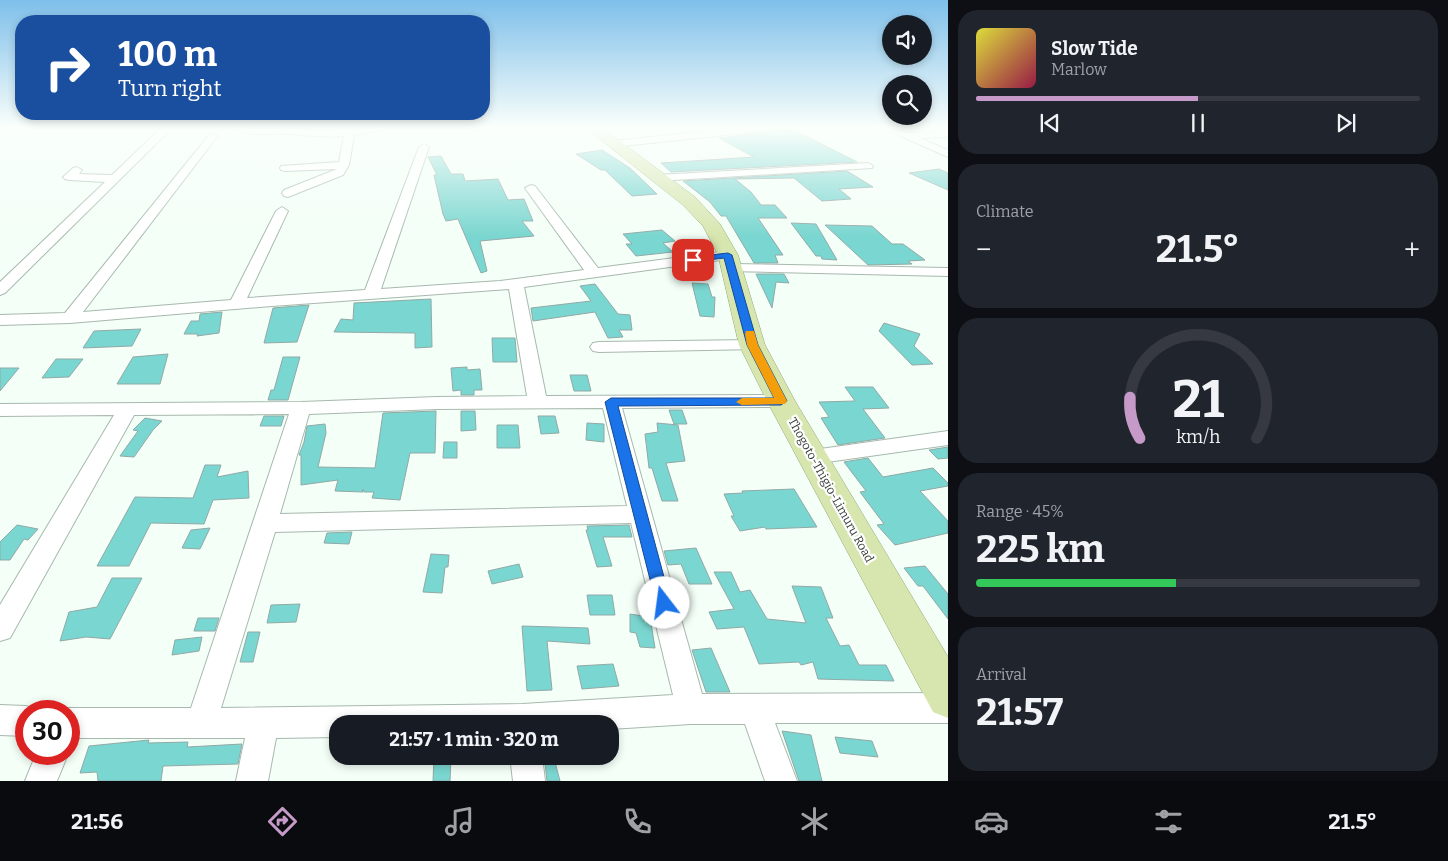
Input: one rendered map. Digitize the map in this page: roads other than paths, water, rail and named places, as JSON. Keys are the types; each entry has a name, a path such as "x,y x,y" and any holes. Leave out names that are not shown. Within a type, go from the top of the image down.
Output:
{"highway":[{"name":"Thogoto-Thigio-Limuru Road","path":"638,163 689,202 706,218 720,240 730,262 752,345 812,457 947,696"}],"street":[{"path":"0,290 132,163"},
{"path":"70,318 191,163"},
{"path":"371,295 418,163"},
{"path":"285,168 344,165"},
{"path":"288,194 332,177 339,173 344,165"},
{"path":"657,178 868,166"},
{"path":"77,170 69,176 114,179"},
{"path":"531,188 594,273"},
{"path":"237,304 282,211"},
{"path":"0,320 70,318 516,284 594,273 730,262 948,272"},
{"path":"516,284 538,402"},
{"path":"599,347 752,345"},
{"path":"0,410 301,408 437,403 781,401"},
{"path":"611,402 691,710"},
{"path":"201,723 301,408"},
{"path":"0,630 128,409"},
{"path":"812,457 948,438"},
{"path":"266,523 640,514"},
{"path":"614,715 947,696"},
{"path":"754,708 782,781"},
{"path":"0,720 15,721"},
{"path":"80,723 329,722"},
{"path":"252,781 263,723"},
{"path":"41,781 48,765"},
{"path":"527,765 529,781"}]}
